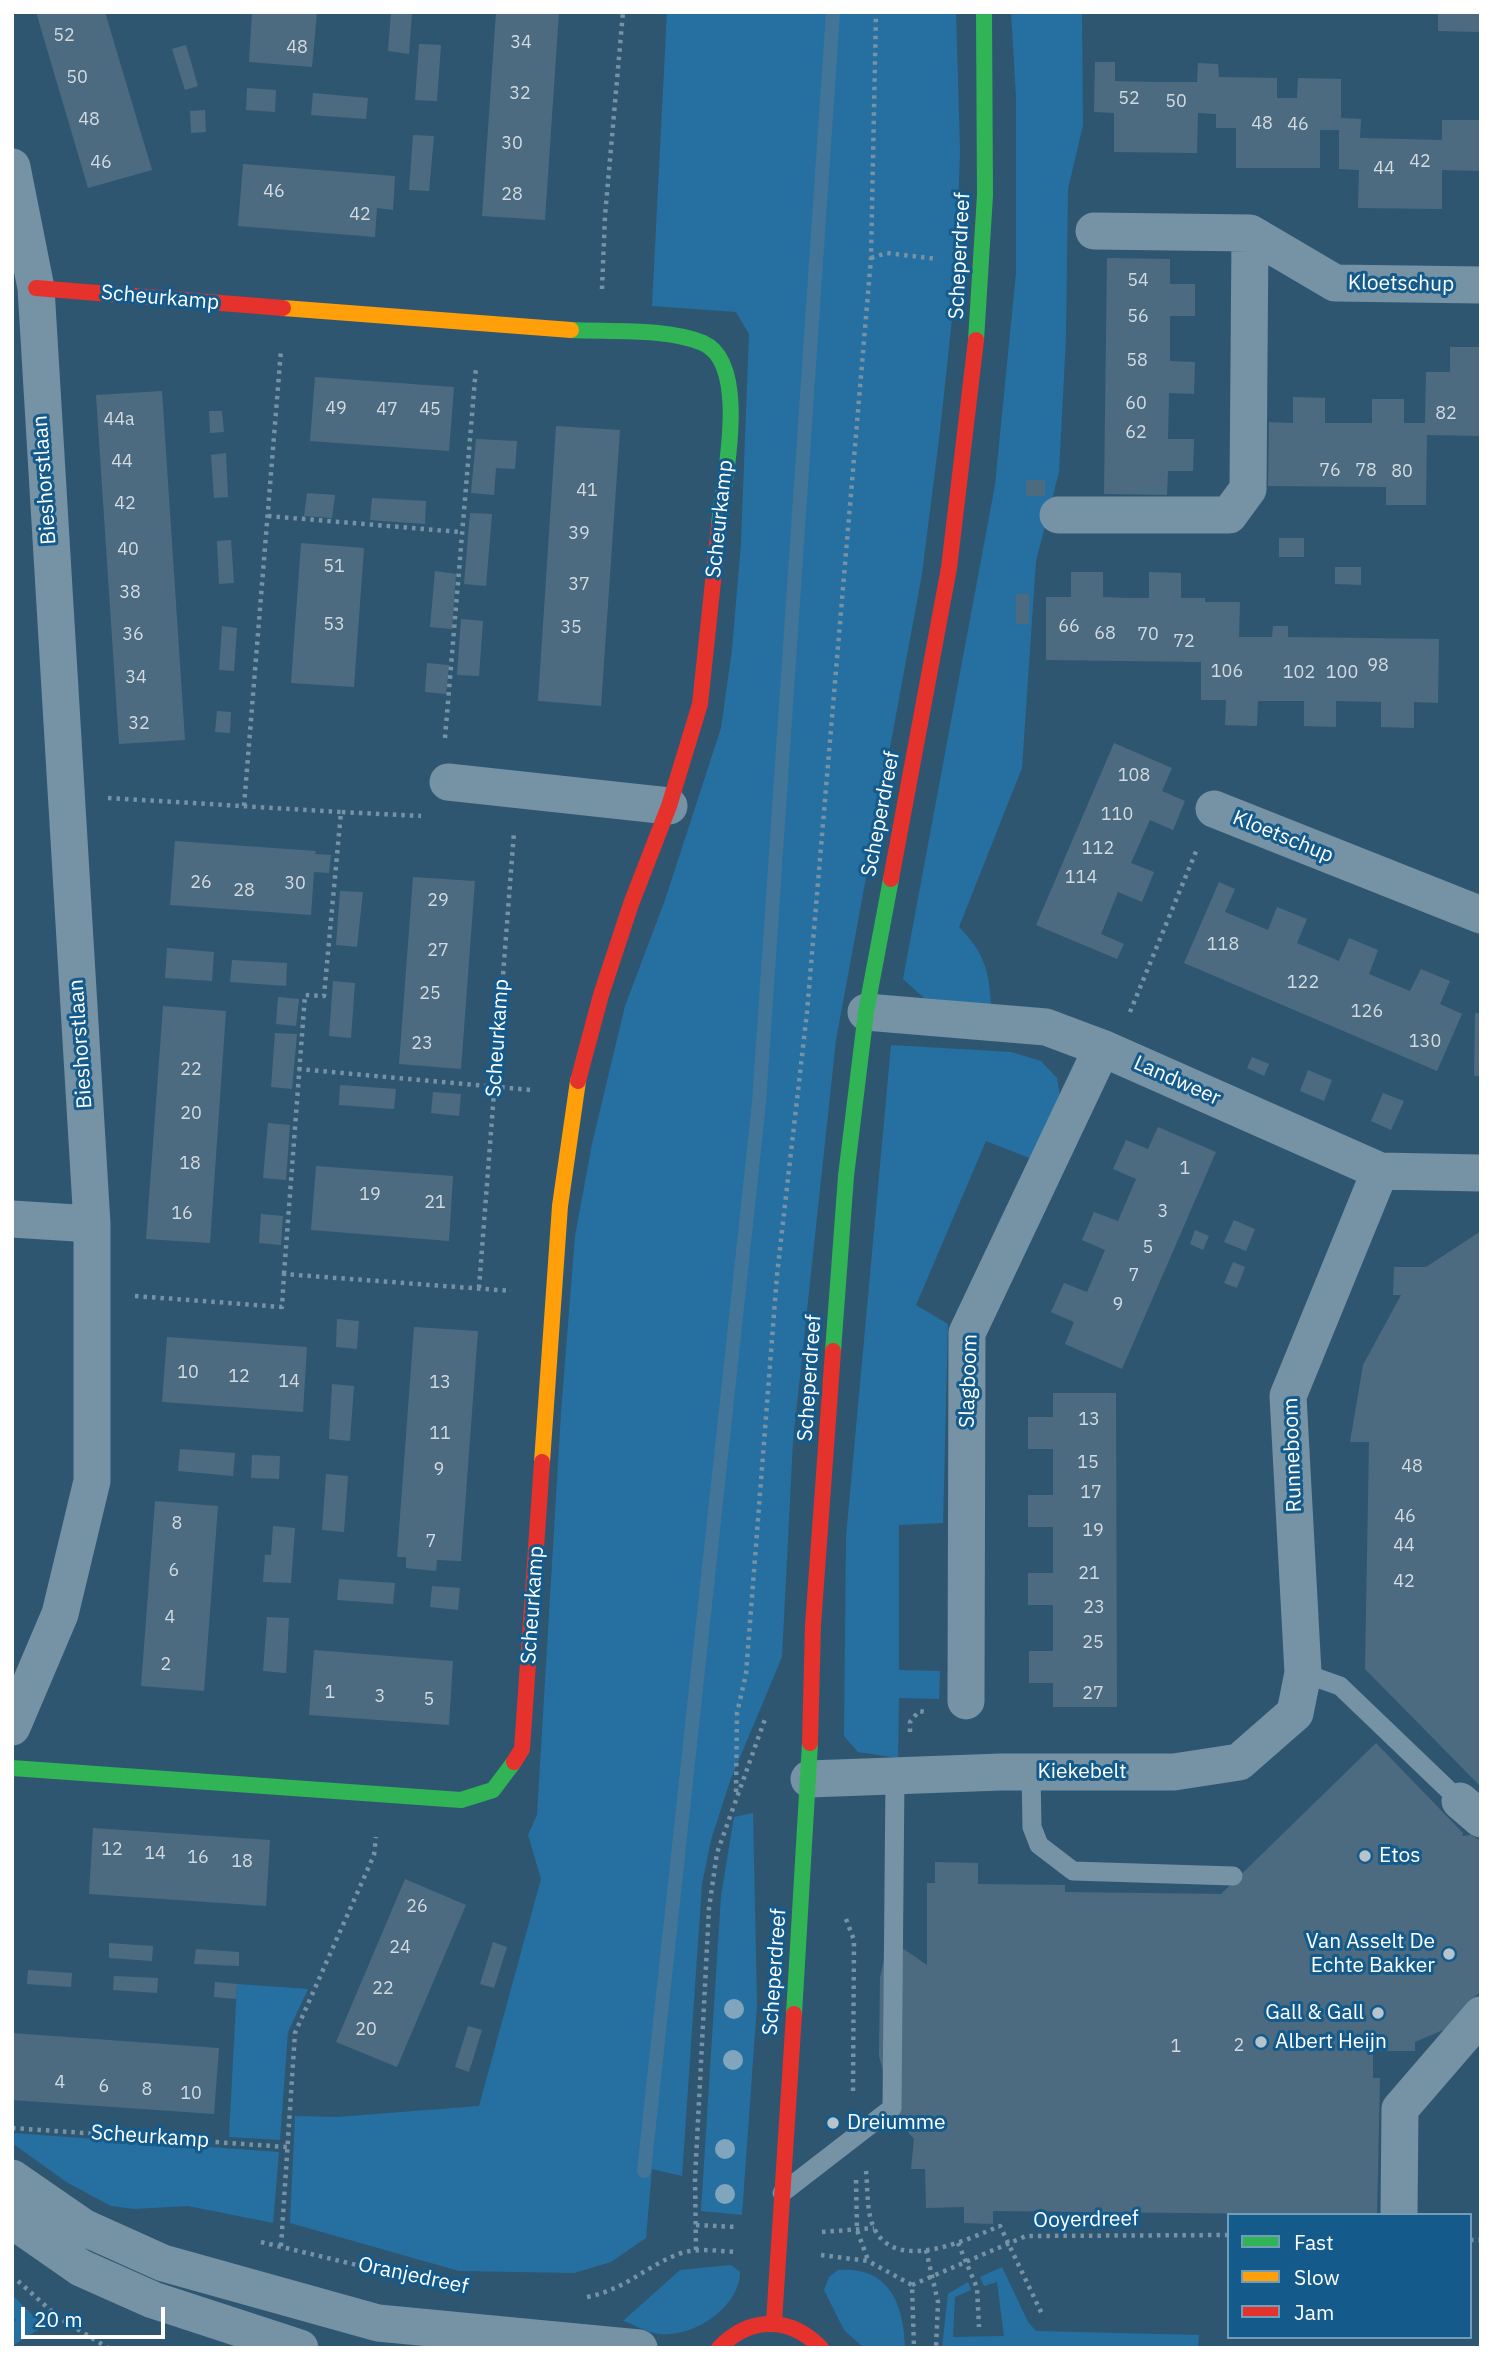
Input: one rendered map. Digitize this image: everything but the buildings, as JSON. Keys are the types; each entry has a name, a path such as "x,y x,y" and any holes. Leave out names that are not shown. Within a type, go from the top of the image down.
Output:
{"street":[{"name":"Scheperdreef","path":"774,2322 809,1779 818,1549 846,1176 866,1012 949,568 964,455 985,195 984,12"},
{"name":"Bieshorstlaan","path":"12,167 36,288 25,351 65,795 92,1224 93,1293 92,1481 60,1614 12,1727"},
{"name":"Kloetschup","path":"1094,231 1250,233 1335,283 1481,285"},
{"path":"1058,515 1229,515 1248,489 1250,233"},
{"name":"Scheurkamp","path":"12,1768 461,1800 488,1796 505,1778 522,1749 560,1206 575,1095 586,1043 631,904 669,806 701,704 732,401 723,358 705,342 677,336 480,324 36,288"},
{"path":"448,782 669,806"},
{"name":"Kloetschup","path":"1214,809 1481,915"},
{"name":"Landweer","path":"866,1012 1046,1027 1107,1050 1380,1171 1481,1173"},
{"name":"Slagboom","path":"966,1701 967,1334 1107,1050"},
{"name":"Runneboom","path":"1303,1674 1288,1396 1380,1171"},
{"path":"12,1219 92,1224"},
{"name":"Kiekebelt","path":"809,1779 1031,1772 1174,1772 1239,1762 1295,1713 1303,1674"},
{"path":"1399,2213 1400,2109 1481,2015"},
{"name":"Oranjedreef","path":"12,2178 83,2227 163,2263 378,2323 639,2348"},
{"path":"12,2220 81,2268 153,2300 300,2348"},
{"path":"719,2348 732,2334 745,2327 774,2322 803,2331 821,2348"}],"lane":[{"path":"1303,1674 1340,1686 1470,1810"},
{"path":"1031,1772 1032,1828 1035,1836 1039,1845 1054,1860 1073,1871 1233,1876"},
{"path":"781,2194 892,2108 895,1776"}],"path":[{"path":"600,331 605,216 623,12"},
{"path":"736,1792 737,1713 746,1674 777,1275 807,1012 870,258 876,12"},
{"path":"870,258 887,253 911,254 981,268"},
{"path":"244,806 284,308"},
{"path":"65,795 448,818 448,782 444,751 460,532 480,324"},
{"path":"268,516 460,532"},
{"name":"Scheurkamp","path":"479,1287 517,789"},
{"name":"Kloetschup","path":"1107,1050 1214,809"},
{"path":"93,1293 282,1307 305,995 324,996 341,812"},
{"path":"298,1069 575,1095"},
{"path":"284,1274 479,1287 555,1295"},
{"path":"696,2250 695,2179 709,1908 716,1853 736,1792 770,1708"},
{"path":"281,2246 295,2033 374,1855 380,1795"},
{"path":"845,1916 854,1940 857,2230 868,2261 912,2285 914,2348"},
{"name":"Scheurkamp","path":"12,2128 287,2147"},
{"name":"Ooyerdreef","path":"912,2285 1026,2236 1227,2235"},
{"name":"Oranjedreef","path":"255,2240 423,2281"},
{"path":"958,2242 977,2288 979,2327"},
{"path":"574,2296 588,2297 617,2290 676,2255 696,2250 777,2253"},
{"path":"926,2250 938,2302 936,2348"},
{"path":"12,2275 58,2316 107,2348"}],"shaded area":[{"path":"667,12 956,12 960,151 955,291 922,574 836,1040 793,1441 782,1657 730,1781 711,1840 702,1884 682,2176 652,2169 646,2238 611,2262 574,2273 459,2271 290,2223 295,2116 337,2117 479,2106 541,1879 528,1835 537,1815 561,1413 575,1236 592,1144 625,1006 665,900 721,728 732,650 741,543 749,334 736,312 652,306"},
{"path":"1011,12 1082,12 1083,125 1068,189 1066,337 1059,472 1036,561 1022,768 959,927 984,962 991,1005 924,998 903,979 995,485 1016,273 1016,97"},
{"path":"891,1045 1011,1052 1041,1061 1057,1078 1061,1103 1037,1161 986,1141 916,1305 948,1324 943,1523 899,1525 899,1670 940,1671 939,1699 899,1698 898,1758 858,1752 844,1736 846,1537"},
{"path":"753,1813 757,2005 742,2215 701,2211 721,1896 734,1817"},
{"path":"237,1984 308,1989 288,2032 280,2140 229,2137"},
{"path":"12,2133 279,2152 273,2223 188,2206 134,2209 111,2206 68,2183 12,2143"},
{"path":"731,2265 740,2272 732,2298 710,2319 697,2327 668,2334 650,2332 623,2321 680,2270"},
{"path":"1002,2267 1028,2322 1036,2331 1199,2335 1198,2348 942,2348 948,2294 968,2282 971,2290 955,2297 953,2337 1004,2336 997,2282 984,2286 980,2277"},
{"path":"838,2270 856,2270 870,2274 891,2291 901,2317 905,2348 864,2348 844,2330 824,2290 829,2277"},
{"path":"12,2295 44,2326 12,2346 12,2324 16,2320 12,2315"}],"waterway":[{"path":"644,2171 759,1103 833,12"}],"traffic: fast":[{"path":"976,340 985,195 984,12"},
{"path":"571,330 673,335 703,343 718,355 726,374 730,399 728,454 719,525"},
{"path":"833,1351 846,1176 866,1012 891,879"},
{"path":"794,2014 810,1743"},
{"path":"12,1768 461,1800 493,1790 514,1762"}],"traffic: slow":[{"path":"283,308 571,330"},
{"path":"542,1462 560,1206 578,1081"}],"traffic: jam":[{"path":"36,288 283,308"},
{"path":"891,879 949,568 976,340"},
{"path":"578,1081 601,995 631,904 669,806 700,704 719,525"},
{"path":"810,1743 813,1625 833,1351"},
{"path":"514,1762 522,1749 542,1462"},
{"path":"774,2322 794,2014"},
{"path":"719,2348 744,2330 770,2324 796,2330 821,2348"}],"place":[{"name":"Etos","path":"1365,1856"},
{"name":"Van Asselt De Echte Bakker","path":"1449,1954"},
{"name":"Gall & Gall","path":"1378,2013"},
{"name":"Albert Heijn","path":"1261,2042"},
{"name":"Dreiumme","path":"833,2123"}]}
